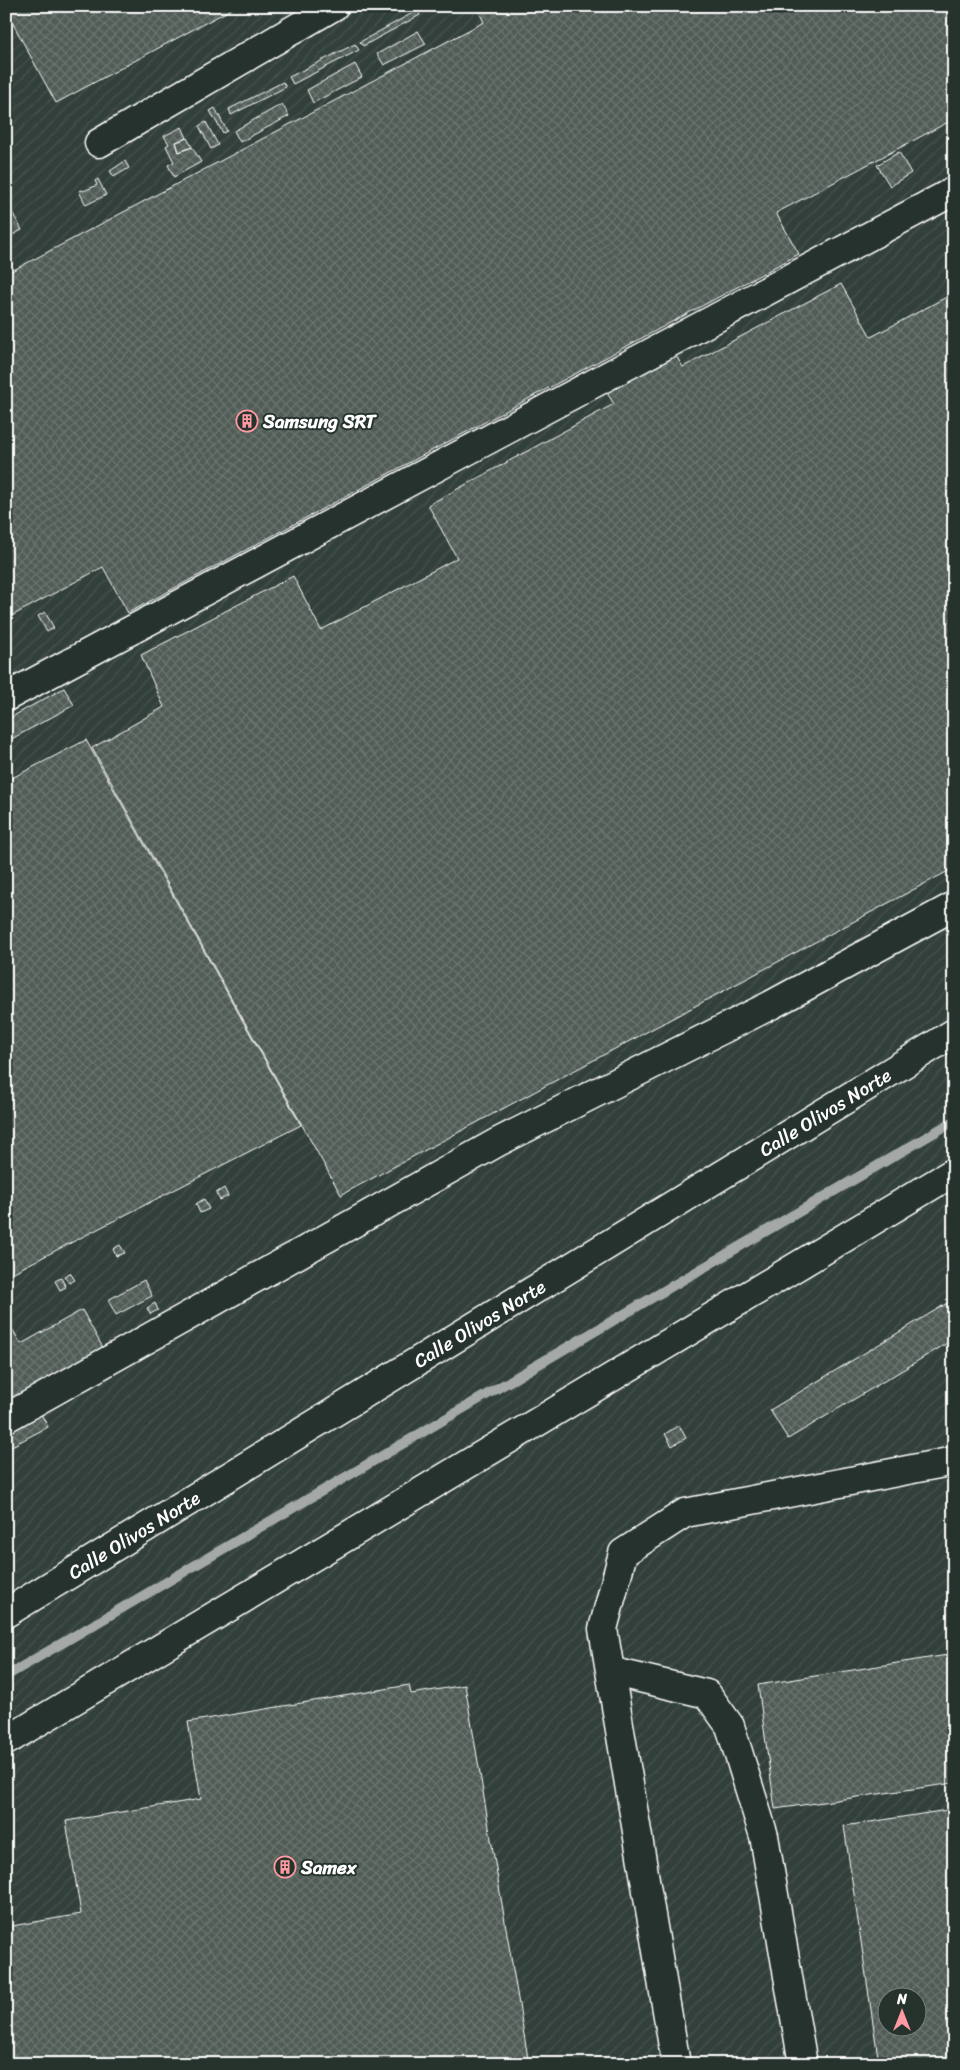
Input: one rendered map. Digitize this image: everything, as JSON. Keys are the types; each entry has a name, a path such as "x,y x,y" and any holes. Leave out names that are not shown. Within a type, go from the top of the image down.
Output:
{"main road":[{"path":"99,143 334,6"},
{"path":"6,696 954,191"},
{"path":"6,1418 498,1142 771,1005 954,906"},
{"name":"Calle Olivos Norte","path":"6,1613 954,1033"},
{"path":"6,1741 954,1172"},
{"path":"676,2064 604,1630 623,1553 685,1513 954,1461"},
{"path":"610,1671 707,1694 730,1726 764,1836 802,2064"}],"shaded area":[{"path":"6,6 954,6 954,2064 6,2064"}],"building":[{"path":"6,6 237,6 56,103 6,11"},
{"name":"Samsung SRT","path":"476,6 954,6 954,119 776,213 799,254 128,613 103,567 6,619 6,274 484,22"},
{"path":"418,10 420,15 363,46 360,42"},
{"path":"418,31 426,44 384,65 377,54"},
{"path":"355,44 359,50 293,84 289,77"},
{"path":"355,64 362,77 313,103 307,90"},
{"path":"283,82 286,87 231,115 229,109"},
{"path":"282,104 289,116 240,142 234,131"},
{"path":"215,108 227,131 223,133 210,111"},
{"path":"206,122 218,145 211,149 199,126"},
{"path":"182,127 187,138 176,142 179,152 192,147 201,162 174,177 168,165 174,162 166,146 169,144 164,136"},
{"path":"187,138 192,147 179,152 176,142"},
{"path":"899,152 911,173 890,186 877,165"},
{"path":"125,161 129,168 114,177 110,171"},
{"path":"98,179 106,195 86,205 79,191 84,191 97,185 95,181"},
{"path":"6,201 22,230 6,238"},
{"path":"841,284 871,337 954,293 954,868 341,1195 92,748 164,707 141,655 293,576 321,630 457,558 428,505 614,404 600,382 668,343 683,367"},
{"path":"45,612 54,628 47,632 38,616"},
{"path":"64,688 74,705 6,742 6,720"},
{"path":"86,740 301,1125 6,1276 6,781"},
{"path":"224,1188 228,1196 220,1200 216,1193"},
{"path":"204,1199 209,1209 200,1213 196,1204"},
{"path":"120,1245 125,1253 116,1256 113,1249"},
{"path":"70,1273 75,1280 69,1283 64,1276"},
{"path":"61,1278 66,1287 60,1290 55,1281"},
{"path":"144,1280 152,1296 116,1315 108,1300"},
{"path":"954,1299 954,1339 788,1439 770,1410"},
{"path":"155,1303 158,1310 150,1314 147,1308"},
{"path":"82,1310 108,1357 6,1413 6,1318 21,1344"},
{"path":"33,1399 48,1427 6,1449 6,1413"},
{"path":"679,1425 686,1438 672,1446 665,1434"},
{"path":"954,1654 954,1783 775,1809 758,1685"},
{"name":"Samex","path":"409,1685 411,1694 465,1685 529,2064 6,2064 6,1927 81,1914 66,1821 201,1799 188,1722"},
{"path":"954,1809 954,2064 879,2064 844,1826"}],"waterway":[{"path":"6,1676 954,1121"}],"place":[{"name":"Samsung SRT","path":"247,421"},
{"name":"Samex","path":"285,1867"}]}
